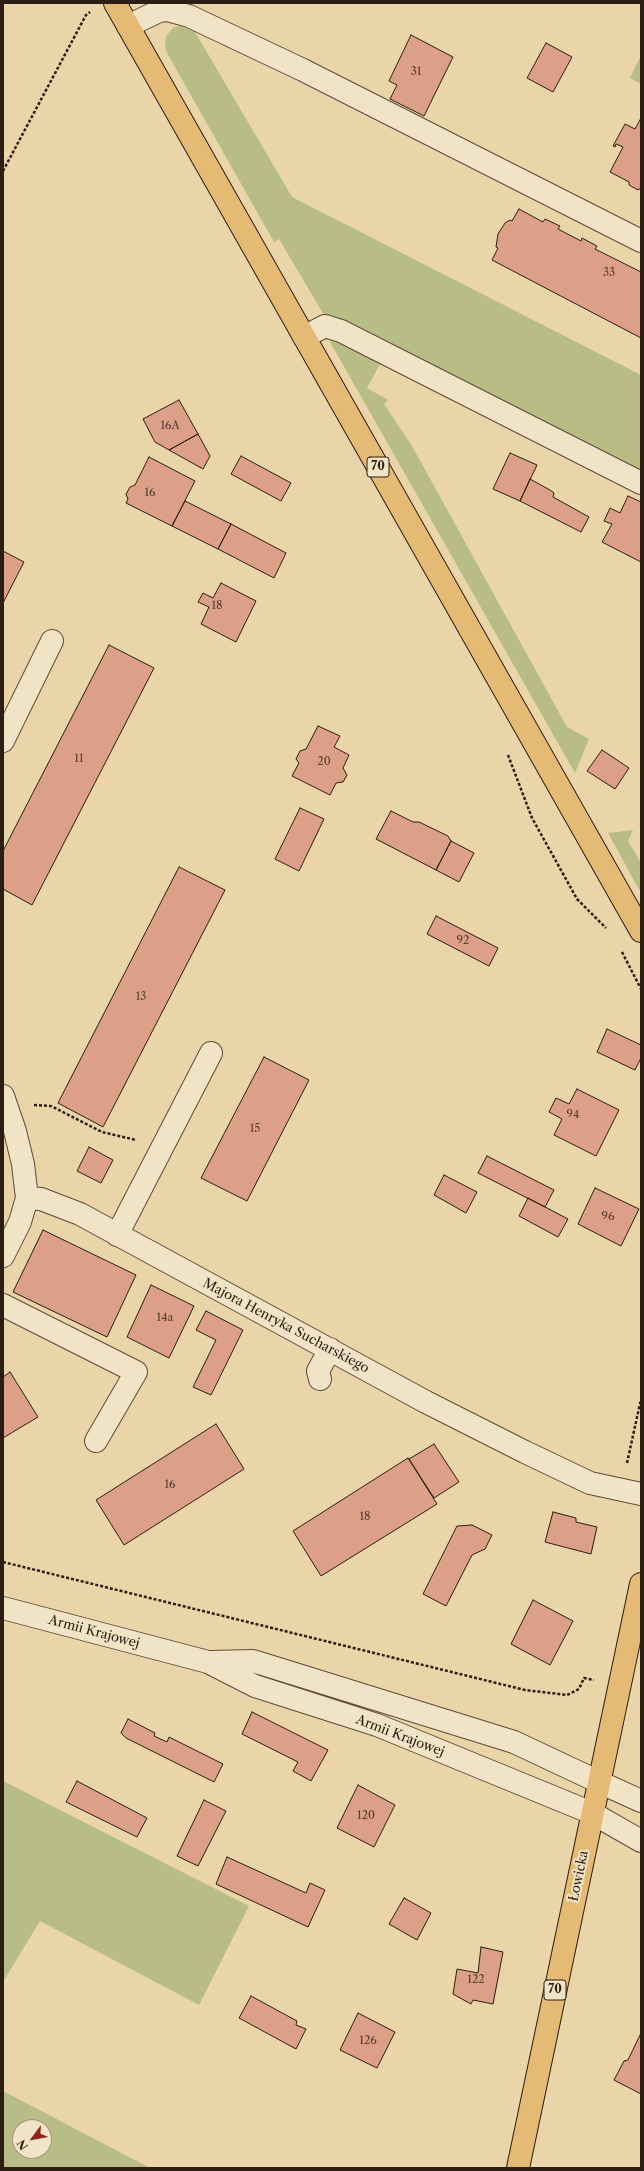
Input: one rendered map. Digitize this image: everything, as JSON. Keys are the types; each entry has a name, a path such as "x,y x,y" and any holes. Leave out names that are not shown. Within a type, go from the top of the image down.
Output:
{"main road":[{"name":"70","path":"115,3 641,931"},
{"name":"Łowicka","path":"518,2168 641,1584"}],"street":[{"path":"128,26 159,11 172,11 189,16 303,70 641,241"},
{"path":"304,337 325,326 341,331 641,483"},
{"path":"3,741 52,641"},
{"path":"117,1235 211,1053"},
{"path":"3,1096 15,1131 23,1164 27,1198 20,1222 3,1256"},
{"name":"Majora Henryka Sucharskiego","path":"27,1198 41,1199 62,1206 426,1402 590,1484 641,1494"},
{"path":"3,1305 136,1372 96,1442"},
{"path":"320,1379 318,1371 330,1349"},
{"name":"Armii Krajowej","path":"3,1608 208,1662 255,1686 377,1725 592,1813 641,1840"},
{"name":"Armii Krajowej","path":"208,1662 252,1661 268,1665 514,1742 641,1801"}],"path":[{"path":"3,171 86,15 92,11"},
{"path":"28,1105 51,1106 102,1132 134,1139 161,1151"},
{"path":"626,1468 641,1400"},
{"path":"3,1562 525,1690 567,1695 579,1689 584,1678"}],"green space":[{"path":"180,26 195,32 292,197 641,375 641,473 324,315 279,239 274,242 167,53 165,47 166,36 174,27"},
{"path":"641,55 641,84 630,78"},
{"path":"331,338 641,488 641,495 380,364 367,388 388,400 384,404 412,446 567,727 589,739 575,773 330,342"},
{"path":"633,830 628,841 641,863 641,893 608,833"},
{"path":"3,1781 249,1906 199,2005 40,1921 3,1982"},
{"path":"3,2091 150,2168 3,2168"}],"building":[{"path":"411,35 453,57 424,116 390,99 397,85 389,81"},
{"path":"546,43 572,57 553,92 527,78"},
{"path":"641,118 641,188 638,190 629,185 629,182 610,172 623,147 616,144 615,147 613,146 625,124 635,129"},
{"path":"519,209 543,222 545,219 560,226 558,229 581,241 582,238 597,246 595,249 641,272 641,338 492,260 498,248 496,247 498,234 505,223 510,220 512,221"},
{"path":"179,400 198,434 169,450 155,442 143,419"},
{"path":"198,434 210,456 203,469 169,450"},
{"path":"510,453 537,465 520,501 493,489"},
{"path":"241,456 291,483 281,501 231,474"},
{"path":"149,457 195,481 172,526 126,503 128,499 126,494 130,487 135,485"},
{"path":"530,479 554,493 553,497 589,517 581,532 520,501"},
{"path":"628,496 641,502 641,562 602,542 612,524 604,521 610,508 620,513"},
{"path":"185,501 231,524 218,549 172,526"},
{"path":"231,524 286,553 274,578 218,549"},
{"path":"3,551 24,562 3,603"},
{"path":"221,583 256,601 236,642 201,624 209,607 198,602 203,593 213,598"},
{"path":"109,645 154,668 32,905 3,889 3,851"},
{"path":"318,726 340,736 334,747 349,755 343,768 347,775 343,782 336,783 330,795 292,776 299,763 296,759 300,751 306,749"},
{"path":"602,750 629,768 615,789 587,771"},
{"path":"300,808 324,819 299,871 275,859"},
{"path":"391,811 413,822 419,822 448,836 451,841 436,870 376,839"},
{"path":"451,841 474,853 459,882 436,870"},
{"path":"179,867 225,890 103,1127 58,1103"},
{"path":"436,916 498,948 489,966 427,934"},
{"path":"607,1029 641,1045 641,1058 635,1070 597,1052"},
{"path":"264,1057 309,1080 247,1201 201,1178"},
{"path":"577,1089 619,1110 596,1156 554,1135 562,1119 549,1112 556,1098 569,1104"},
{"path":"89,1147 113,1160 101,1183 77,1171"},
{"path":"487,1156 554,1190 545,1207 478,1173"},
{"path":"444,1175 477,1192 466,1213 434,1195"},
{"path":"595,1188 639,1209 621,1246 578,1224"},
{"path":"528,1198 568,1219 558,1237 519,1216"},
{"path":"43,1230 136,1275 107,1337 13,1292"},
{"path":"151,1285 194,1306 169,1358 127,1337"},
{"path":"206,1311 243,1330 211,1395 193,1387 216,1340 196,1330"},
{"path":"10,1372 38,1417 3,1438 3,1377"},
{"path":"216,1424 244,1469 124,1545 96,1500"},
{"path":"434,1444 459,1482 434,1498 409,1459"},
{"path":"408,1458 437,1504 321,1576 293,1531"},
{"path":"553,1512 576,1518 576,1522 597,1527 591,1554 545,1542"},
{"path":"472,1525 492,1535 485,1549 472,1555 446,1606 423,1594 457,1526"},
{"path":"533,1600 573,1621 550,1665 511,1644"},
{"path":"252,1712 328,1750 311,1781 293,1771 298,1762 242,1734"},
{"path":"128,1719 155,1733 154,1736 167,1742 169,1737 223,1764 214,1782 126,1738 121,1733"},
{"path":"77,1781 147,1818 137,1837 66,1802"},
{"path":"358,1785 395,1805 374,1847 337,1828"},
{"path":"204,1800 226,1811 198,1866 177,1856"},
{"path":"227,1857 306,1893 310,1883 325,1890 308,1927 216,1884"},
{"path":"404,1898 431,1913 417,1940 389,1924"},
{"path":"481,1947 503,1952 493,2004 473,2000 471,2004 453,1994 457,1969 478,1973"},
{"path":"251,1996 297,2021 296,2025 306,2029 296,2049 239,2018"},
{"path":"358,2013 395,2032 377,2068 340,2050"},
{"path":"641,2033 641,2094 614,2080 624,2061 628,2060"}]}
